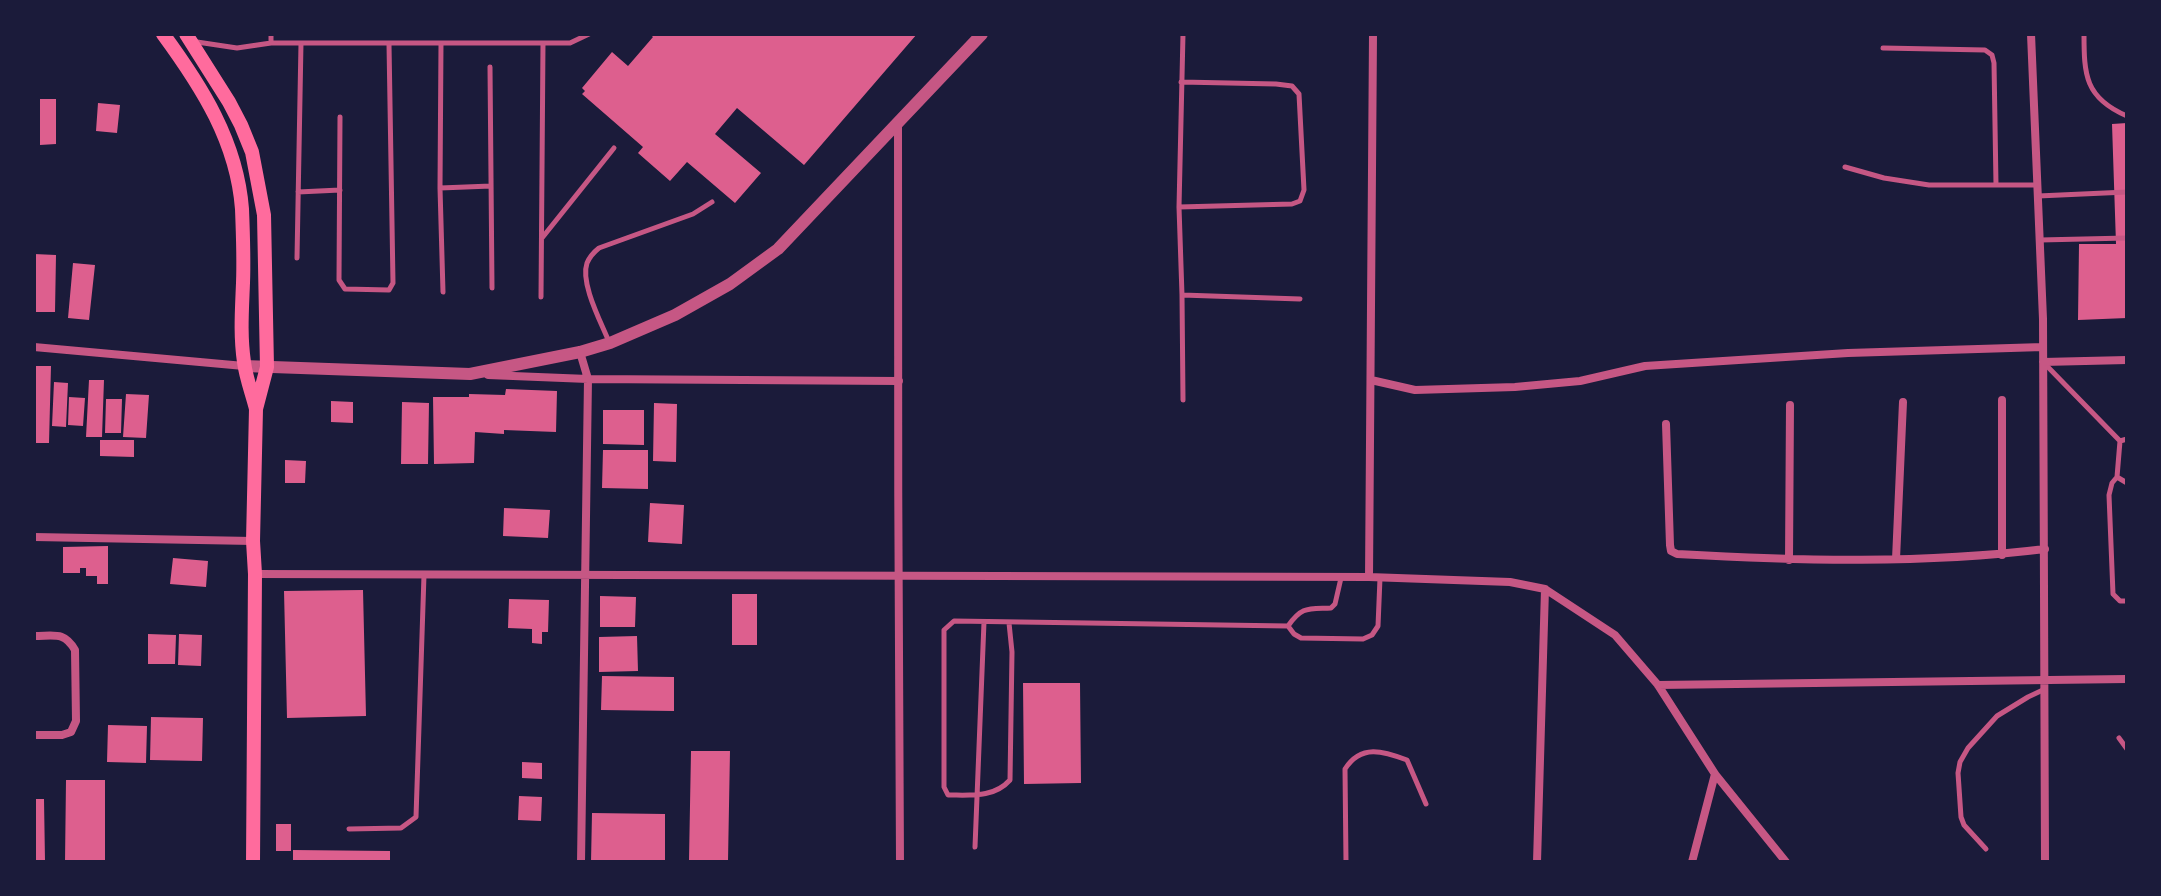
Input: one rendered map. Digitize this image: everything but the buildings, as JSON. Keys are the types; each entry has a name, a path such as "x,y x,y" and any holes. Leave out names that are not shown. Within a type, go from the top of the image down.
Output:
{"main road":[{"path":"163,34 204,93 223,131 235,170 242,207 241,322 244,366 256,409"},
{"path":"184,36 241,125 252,152 264,215 267,367 256,409 253,862"}],"street":[{"path":"470,374 610,343 675,315 730,284 778,249 982,34"},
{"path":"1369,577 1373,34"},
{"path":"2031,34 2043,347 2045,862"},
{"path":"898,121 900,862"},
{"path":"34,347 267,367 588,379 899,381"},
{"path":"1371,380 1415,390 1515,387 1580,381 1645,366 1820,354 2043,347"},
{"path":"580,352 588,379 581,862"},
{"path":"2043,362 2127,360"},
{"path":"2002,400 2002,555"},
{"path":"1896,559 1903,402"},
{"path":"1789,560 1790,405"},
{"path":"1666,424 1671,551 1677,554 1789,560 1896,559 2002,555 2045,549"},
{"path":"34,537 253,541"},
{"path":"255,574 1380,577 1510,582 1545,589 1615,635 1658,685 1715,774 1786,862"},
{"path":"1537,862 1545,589"},
{"path":"34,636 61,635 70,640 75,650 76,707 76,721 71,732 34,735"},
{"path":"1658,685 2045,685 2127,679"},
{"path":"1692,862 1715,774"}],"lane":[{"path":"271,34 271,43"},
{"path":"184,36 237,48 271,43 570,43 589,34"},
{"path":"1183,34 1179,207 1183,400"},
{"path":"2084,34 2084,65 2091,89 2113,110 2127,116"},
{"path":"297,258 301,43"},
{"path":"441,43 443,292"},
{"path":"541,297 543,43"},
{"path":"340,117 339,280 345,289 389,290 393,283 389,44"},
{"path":"1883,48 1985,50 1992,55 1996,185"},
{"path":"490,67 492,288"},
{"path":"1179,207 1292,204 1300,201 1304,190 1299,94 1292,86 1181,82"},
{"path":"541,239 614,148"},
{"path":"1845,167 1884,178 1929,185 2037,185"},
{"path":"440,188 491,186"},
{"path":"298,192 340,190"},
{"path":"2038,196 2127,192"},
{"path":"610,343 591,299 587,281 586,266 591,255 599,248 693,214 712,202"},
{"path":"2040,240 2127,238"},
{"path":"1182,295 1300,299"},
{"path":"2043,362 2124,440 2117,477 2109,495 2113,594 2120,601 2127,601"},
{"path":"2117,477 2127,483"},
{"path":"349,829 401,828 416,817 424,574"},
{"path":"1288,626 1298,612 1331,608 1335,604 1341,577"},
{"path":"1288,626 1301,638 1363,639 1372,635 1378,626 1380,577"},
{"path":"1009,623 1012,652 1010,780 997,791 978,796 948,795 944,787 944,630 954,621 1288,626"},
{"path":"975,847 984,622"},
{"path":"1986,849 1964,825 1961,817 1960,762 1968,748 1997,716 2045,685"},
{"path":"2119,738 2127,749"},
{"path":"1346,862 1345,769 1352,758 1363,753 1384,752 1407,760 1426,804"}]}
